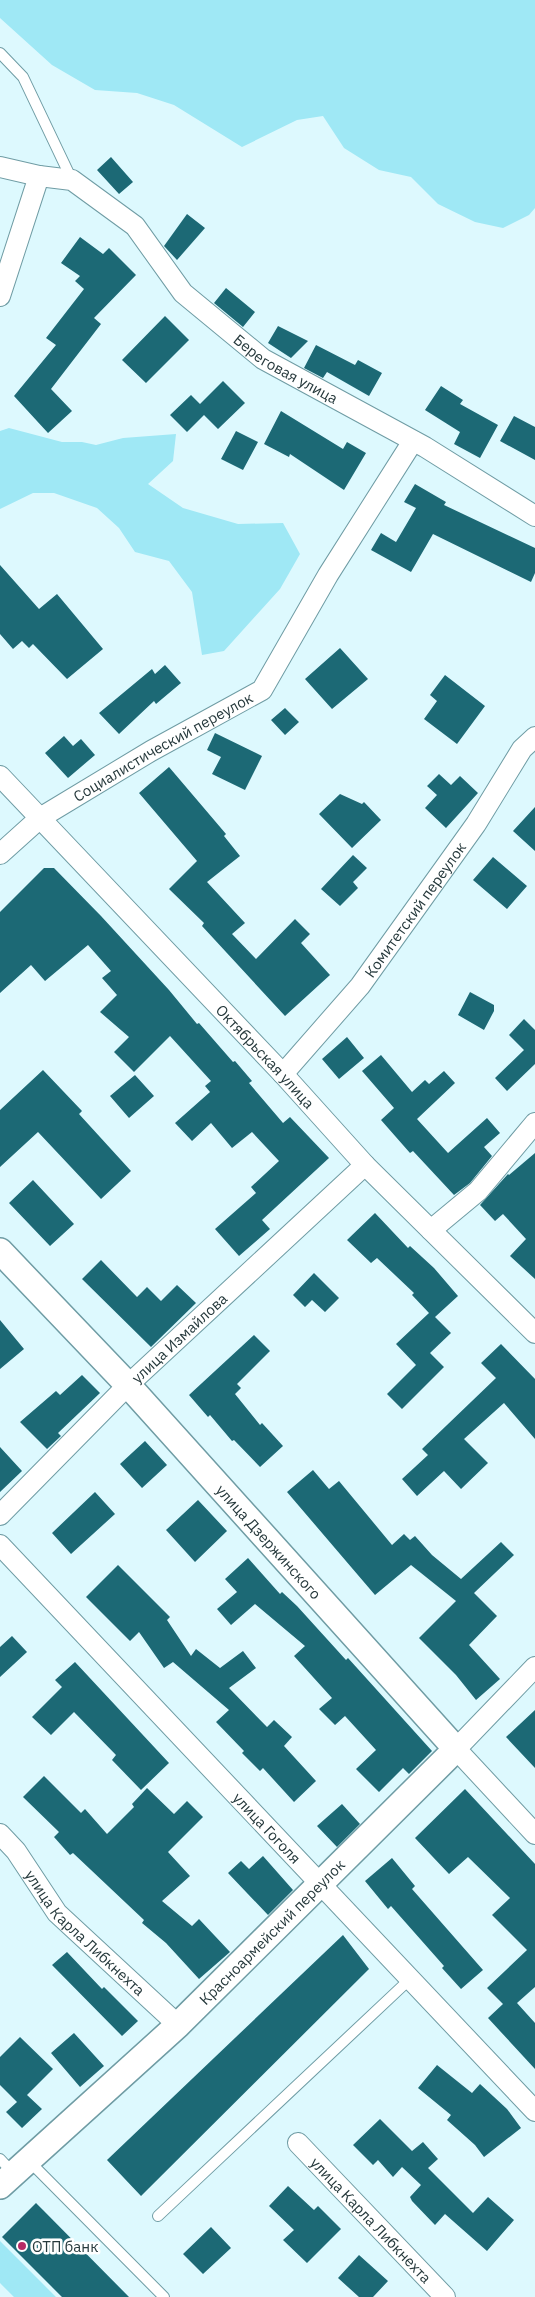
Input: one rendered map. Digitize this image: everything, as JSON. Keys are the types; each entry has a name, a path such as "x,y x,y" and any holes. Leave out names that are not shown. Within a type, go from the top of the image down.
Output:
{"street":[{"name":"Береговая улица","path":"0,167 39,176 72,180 135,226 183,293 263,359 413,440 535,516"},
{"path":"0,296 39,176"},
{"name":"Социалистический переулок","path":"0,854 40,818 151,752 262,690 328,575 413,440"},
{"name":"Комитетский переулок","path":"284,1074 360,986 476,824 522,749 535,737"},
{"name":"Октябрьская улица","path":"0,776 284,1074 365,1165 535,1333"},
{"path":"431,1230 478,1191 535,1124"},
{"name":"улица Измайлова","path":"0,1515 128,1385 365,1165"},
{"name":"улица Дзержинского","path":"0,1251 128,1385 535,1834"},
{"name":"улица Гоголя","path":"0,1545 535,2111"},
{"name":"Красноармейский переулок","path":"10,2170 178,2026 456,1749 535,1667"},
{"name":"улица Карла Либкнехта","path":"0,1834 16,1851 57,1913 178,2026"},
{"name":"улица Карла Либкнехта","path":"298,2143 445,2297"}],"lane":[{"name":"Береговая улица","path":"0,53 23,77 72,180"},
{"path":"158,2216 410,1979"},
{"path":"10,2170 164,2297"}],"shaded area":[{"path":"0,0 535,0 535,208 529,215 503,228 475,222 438,204 411,177 379,170 344,148 323,116 297,120 242,147 174,105 137,93 95,90 52,65 0,18"},
{"path":"9,428 62,442 82,442 96,445 123,438 176,434 173,461 148,484 183,508 238,524 283,523 300,554 280,589 224,651 202,655 192,592 169,561 135,552 119,528 97,508 54,493 33,493 0,509 0,431"},
{"path":"0,2241 56,2297 14,2297 0,2283"}],"building":[{"path":"111,157 133,182 119,194 97,170"},
{"path":"187,214 205,228 177,260 164,246"},
{"path":"80,237 103,254 109,248 136,275 94,318 101,324 51,389 72,411 48,433 14,396 56,345 46,338 84,289 75,281 80,276 61,263"},
{"path":"226,288 255,312 243,327 214,303"},
{"path":"165,316 189,340 146,383 122,360"},
{"path":"278,326 308,341 291,358 268,343"},
{"path":"316,345 355,365 358,360 382,373 369,396 327,372 323,378 304,368"},
{"path":"223,381 245,403 218,429 204,415 187,432 170,415 191,395 200,404"},
{"path":"441,386 463,400 460,404 498,425 480,458 454,444 460,432 425,410"},
{"path":"281,411 343,449 347,442 366,453 344,490 290,454 289,457 264,444"},
{"path":"514,416 535,427 535,460 500,441"},
{"path":"236,431 258,442 243,470 221,459"},
{"path":"415,484 446,502 444,505 535,548 535,573 531,582 433,534 411,572 371,550 381,533 396,542 416,508 404,502"},
{"path":"0,565 39,609 57,594 103,649 67,679 33,644 29,648 22,641 13,649 0,634"},
{"path":"340,648 368,679 332,709 305,679"},
{"path":"165,665 181,683 156,704 154,701 119,734 99,713 152,669 155,674"},
{"path":"445,675 485,706 457,744 424,719 437,701 430,695"},
{"path":"285,708 299,722 285,735 271,720"},
{"path":"215,733 262,756 245,790 212,774 221,757 207,750"},
{"path":"64,736 73,746 81,739 95,755 68,778 45,753"},
{"path":"169,767 226,834 224,836 240,856 207,882 245,923 232,934 256,959 295,919 310,934 301,943 330,975 285,1016 202,926 204,923 169,889 197,861 139,793"},
{"path":"439,774 451,785 460,776 478,793 446,828 425,808 437,795 427,786"},
{"path":"340,794 362,804 364,802 381,820 352,848 319,814"},
{"path":"535,807 535,851 513,831"},
{"path":"353,855 367,868 353,882 358,888 340,906 321,889"},
{"path":"493,857 527,886 507,909 473,880"},
{"path":"44,868 54,868 101,916 169,990 197,1024 199,1023 233,1062 235,1061 252,1081 249,1083 283,1123 290,1117 329,1158 262,1220 270,1229 239,1256 215,1229 256,1193 251,1187 279,1161 252,1132 232,1148 211,1123 192,1141 175,1123 210,1092 205,1086 211,1081 170,1036 134,1072 114,1052 129,1037 100,1012 117,995 102,978 111,971 88,945 45,981 31,965 0,993 0,912"},
{"path":"470,992 494,1005 494,1011 484,1030 458,1015"},
{"path":"524,1019 535,1030 535,1064 507,1091 495,1078 524,1050 509,1035"},
{"path":"347,1037 364,1058 339,1079 322,1059"},
{"path":"381,1055 412,1092 425,1080 429,1084 444,1071 455,1083 417,1119 448,1153 487,1118 500,1133 484,1147 492,1156 470,1183 454,1195 413,1151 410,1153 381,1120 394,1108 362,1071"},
{"path":"43,1070 82,1111 79,1114 131,1171 101,1199 38,1132 0,1167 0,1110"},
{"path":"135,1075 154,1096 129,1118 110,1096"},
{"path":"535,1153 535,1279 510,1256 526,1239 503,1214 495,1221 480,1205 508,1174"},
{"path":"33,1180 74,1224 50,1246 9,1203"},
{"path":"375,1213 408,1248 410,1246 434,1268 458,1296 435,1317 451,1333 430,1353 444,1367 402,1409 387,1394 416,1365 396,1344 429,1313 412,1295 414,1293 377,1258 371,1263 347,1240"},
{"path":"101,1260 137,1297 147,1287 161,1301 177,1285 196,1303 151,1347 82,1279"},
{"path":"314,1273 339,1298 325,1312 312,1300 305,1307 293,1295"},
{"path":"0,1320 24,1349 0,1369"},
{"path":"254,1335 270,1351 237,1384 241,1388 235,1394 260,1425 262,1423 283,1446 260,1467 234,1440 232,1441 210,1415 208,1417 189,1395"},
{"path":"501,1344 535,1379 535,1439 504,1403 464,1439 488,1463 461,1489 444,1471 417,1496 402,1479 428,1455 422,1449 496,1378 481,1363"},
{"path":"82,1375 100,1393 58,1433 61,1436 47,1449 20,1422 56,1391 60,1395"},
{"path":"145,1441 167,1465 142,1488 120,1464"},
{"path":"0,1447 22,1471 0,1492"},
{"path":"313,1470 329,1489 339,1481 392,1545 404,1534 410,1540 415,1536 432,1555 461,1579 501,1542 514,1555 474,1593 497,1616 469,1645 500,1679 476,1700 456,1675 419,1638 456,1601 411,1565 375,1595 287,1492"},
{"path":"95,1492 115,1514 71,1554 52,1533"},
{"path":"198,1500 227,1531 195,1562 166,1530"},
{"path":"248,1558 280,1594 282,1592 297,1606 346,1660 348,1658 432,1751 409,1774 403,1768 379,1792 356,1769 376,1750 345,1716 335,1725 319,1709 332,1698 294,1656 305,1646 255,1604 231,1625 217,1609 237,1592 225,1579"},
{"path":"118,1565 170,1617 167,1620 191,1656 196,1649 220,1668 243,1651 256,1668 229,1688 267,1727 274,1720 292,1737 284,1746 316,1781 294,1802 263,1768 260,1771 242,1753 244,1751 216,1722 229,1710 173,1662 164,1668 139,1632 130,1641 86,1597"},
{"path":"12,1636 27,1652 0,1677 0,1647"},
{"path":"75,1662 169,1763 141,1790 112,1760 116,1755 74,1712 51,1735 32,1717 62,1687 55,1680"},
{"path":"535,1710 535,1768 506,1737"},
{"path":"44,1776 81,1813 85,1809 107,1834 134,1807 132,1804 147,1788 174,1814 187,1801 203,1817 168,1852 190,1876 162,1901 192,1926 199,1919 230,1952 199,1979 166,1943 142,1923 144,1920 73,1853 70,1855 54,1837 59,1832 23,1797"},
{"path":"465,1789 535,1864 535,1987 517,2003 535,2023 535,2069 488,2018 503,2004 487,1988 527,1950 492,1915 510,1898 468,1857 449,1874 415,1838"},
{"path":"342,1804 360,1824 337,1847 317,1826"},
{"path":"263,1856 293,1890 268,1915 228,1873 241,1861 249,1869"},
{"path":"392,1858 415,1886 412,1889 483,1970 461,1989 442,1968 444,1966 391,1906 388,1909 365,1881"},
{"path":"343,1935 369,1969 141,2196 107,2160"},
{"path":"67,1952 102,1989 104,1987 138,2021 122,2036 52,1965"},
{"path":"74,2033 104,2066 80,2087 51,2053"},
{"path":"20,2037 53,2069 27,2095 42,2109 22,2128 6,2112 17,2102 0,2085 0,2057"},
{"path":"437,2065 472,2093 480,2084 507,2109 521,2128 484,2157 475,2145 447,2120 451,2115 418,2088"},
{"path":"380,2119 412,2151 423,2142 438,2159 428,2168 473,2213 488,2197 514,2220 487,2251 445,2214 435,2225 412,2201 410,2197 421,2185 402,2167 393,2177 378,2160 373,2165 353,2145"},
{"path":"288,2186 314,2210 318,2206 341,2229 307,2263 283,2240 294,2230 269,2206"},
{"path":"36,2203 129,2297 62,2297 2,2237"},
{"path":"211,2227 231,2248 203,2274 183,2254"},
{"path":"359,2255 388,2281 373,2297 359,2297 338,2278"}],"place":[{"name":"ОТП банк","path":"22,2246"}]}
